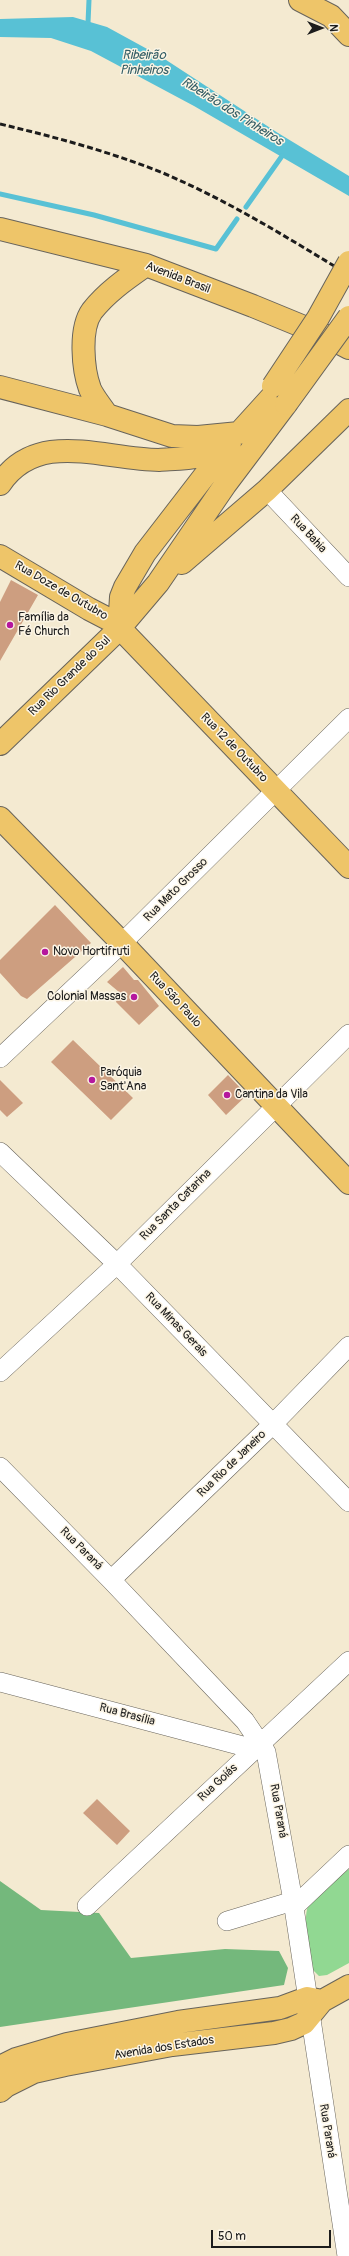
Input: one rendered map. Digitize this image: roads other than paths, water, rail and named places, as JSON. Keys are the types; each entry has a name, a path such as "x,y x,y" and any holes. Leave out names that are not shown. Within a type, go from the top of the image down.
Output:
{"main road":[{"path":"300,0 330,16 349,35"},
{"name":"Avenida Brasil","path":"0,229 146,265 304,327 349,348"},
{"path":"120,629 158,583 225,485 279,393 349,262"},
{"path":"107,415 91,390 84,364 84,337 91,313 112,290 146,265"},
{"path":"279,393 349,288"},
{"path":"279,393 349,317"},
{"path":"0,388 107,415 172,436 234,438"},
{"name":"Rua Rio Grande do Sul","path":"0,744 120,629 121,597 145,553 234,438 261,409 279,393"},
{"path":"158,583 267,490 349,410"},
{"path":"0,484 18,464 37,454 57,450 158,460 199,456 234,438"},
{"name":"Rua Doze de Outubro","path":"0,556 89,609 114,622 120,629"},
{"name":"Rua 12 de Outubro","path":"120,629 349,867"},
{"name":"Rua São Paulo","path":"0,818 122,943 274,1106 349,1183"},
{"name":"Avenida dos Estados","path":"0,2067 16,2059 67,2044 178,2022 313,2005 349,1986"},
{"name":"Avenida dos Estados","path":"0,2091 6,2086 34,2072 65,2065 172,2045 274,2033 298,2026 313,2005"}],"street":[{"name":"Rua Bahia","path":"267,490 349,577"},
{"name":"Rua Mato Grosso","path":"0,1058 122,943 349,718"},
{"name":"Rua Santa Catarina","path":"0,1372 117,1264 274,1106 349,1034"},
{"name":"Rua Minas Gerais","path":"0,1152 117,1264 272,1425 349,1502"},
{"name":"Rua Rio de Janeiro","path":"111,1580 272,1425 349,1346"},
{"name":"Rua Paraná","path":"0,1467 111,1580 245,1721 270,1766 313,2005 347,2256"},
{"name":"Rua Goiás","path":"87,1906 349,1661"},
{"name":"Rua Brasília","path":"0,1682 258,1746"},
{"path":"227,1921 294,1904 349,1855"}],"water":[{"name":"Ribeirão Pinheiros","path":"73,17 107,27 160,56 278,133 349,176 349,196 194,106 91,51 51,38 0,37 0,19"}],"waterway":[{"path":"88,23 89,0"},
{"path":"246,207 282,156"},
{"path":"0,194 94,215 216,249 237,219"}],"railway":[{"path":"0,124 41,134 123,158 163,173 235,208 349,275"}],"place":[{"name":"Família da Fé Church","path":"10,625"},
{"name":"Novo Hortifruti","path":"45,952"},
{"name":"Colonial Massas","path":"134,997"},
{"name":"Paróquia Sant'Ana","path":"92,1080"},
{"name":"Cantina da Vila","path":"227,1095"}],"water label":[{"name":"Ribeirão dos Pinheiros","path":"232,112"}]}
